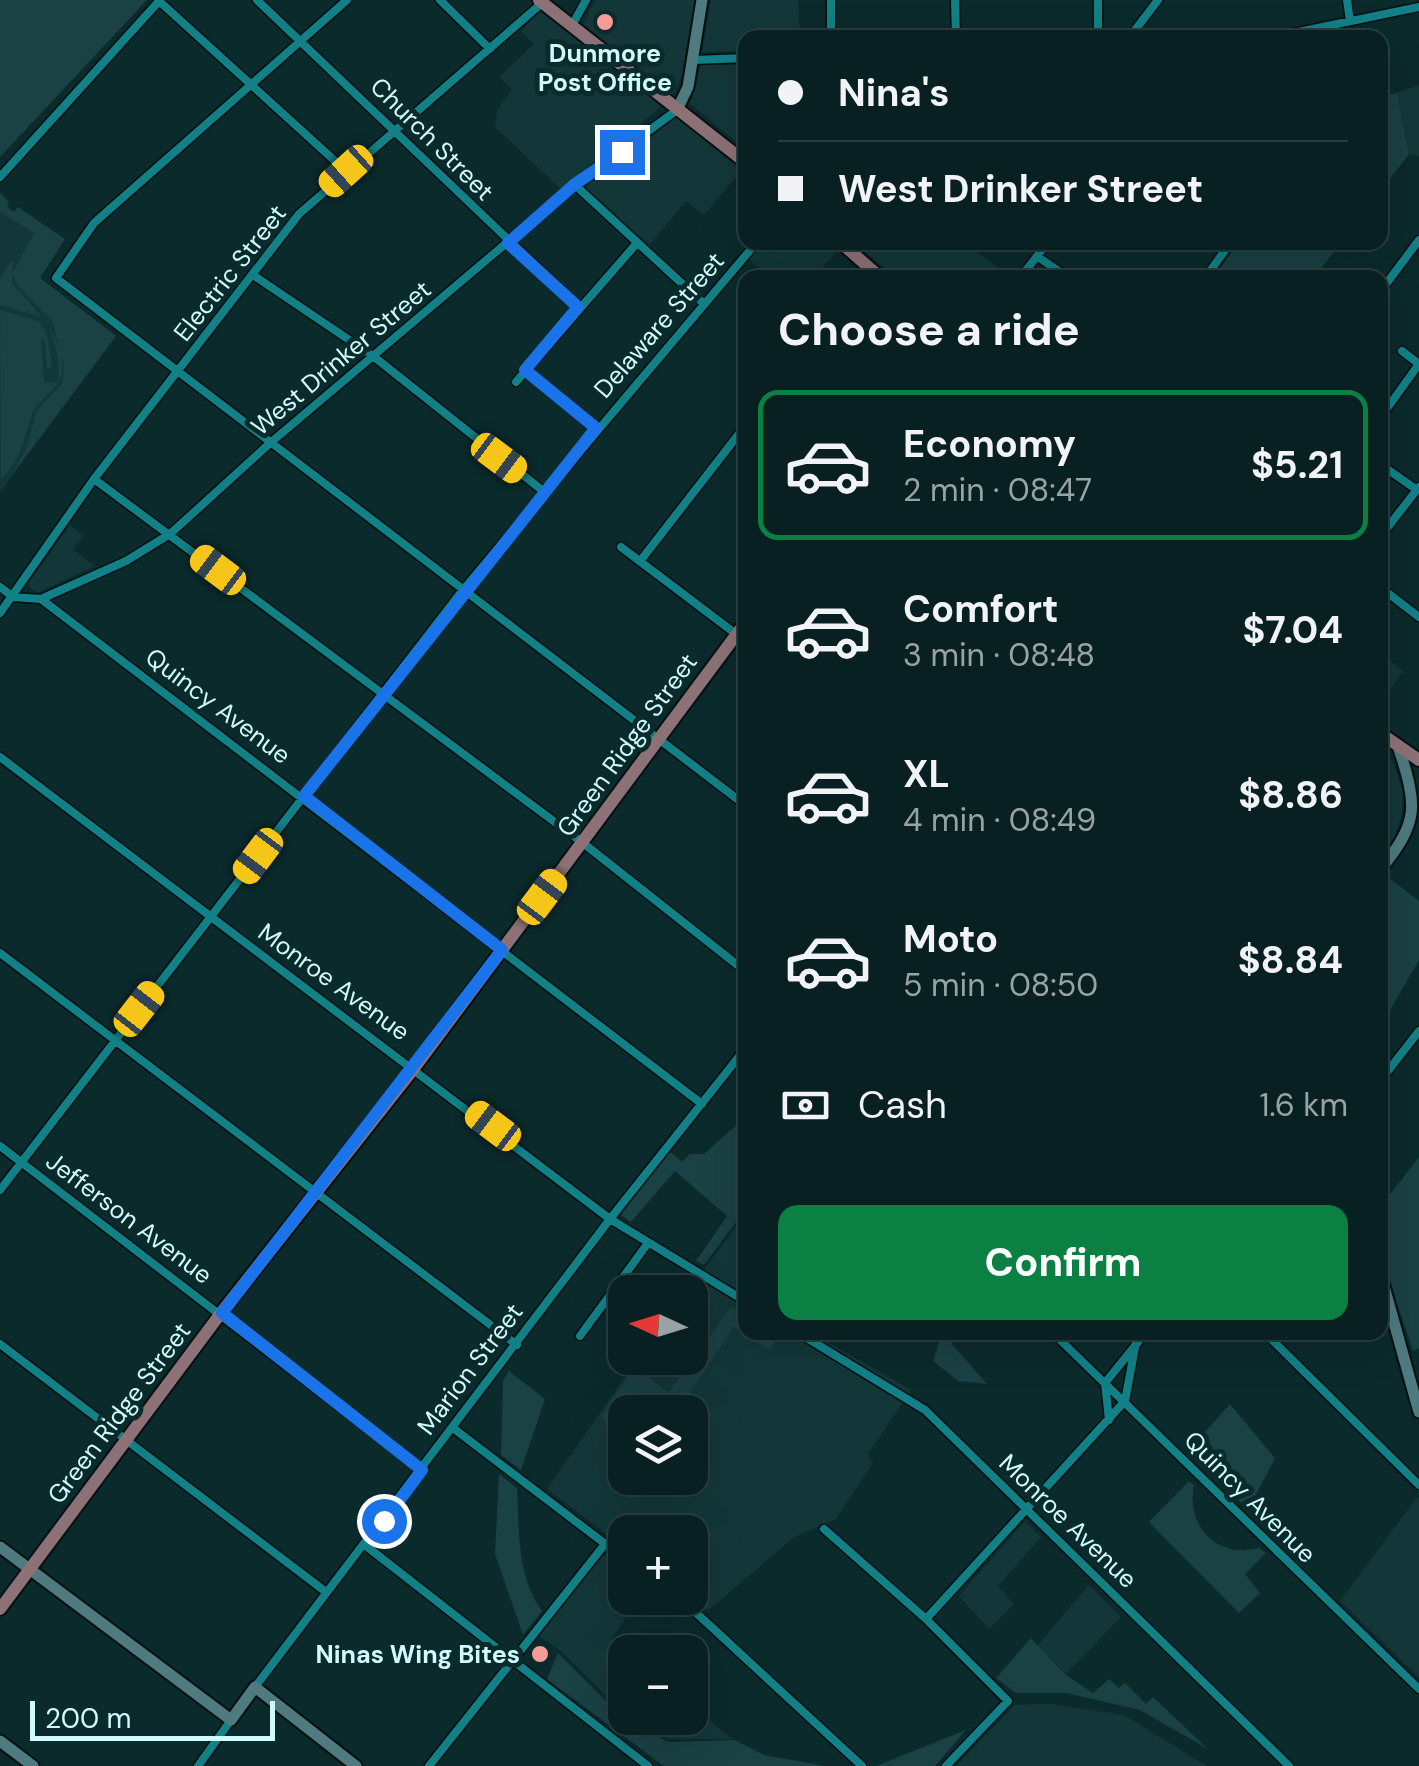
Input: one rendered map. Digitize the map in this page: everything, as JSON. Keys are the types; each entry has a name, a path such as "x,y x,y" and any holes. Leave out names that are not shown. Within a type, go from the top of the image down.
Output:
{"main road":[{"path":"677,110 694,60 702,0"},
{"path":"541,2 738,157"},
{"name":"Green Ridge Street","path":"0,1609 222,1313 415,1067 738,632"},
{"path":"1388,739 1419,760"},
{"path":"1398,746 1412,795 1410,837"},
{"path":"1388,861 1419,825"},
{"path":"1388,1301 1419,1412"},
{"path":"0,1547 231,1720"},
{"path":"255,1687 356,1766"},
{"name":"Marion Street","path":"231,1720 255,1687"},
{"path":"0,1741 33,1766"}],"street":[{"name":"Church Street","path":"257,0 578,307"},
{"path":"347,0 94,223 56,278 738,800"},
{"path":"440,0 490,49"},
{"path":"571,27 586,0"},
{"path":"830,30 831,0"},
{"path":"955,0 956,30"},
{"path":"1098,0 1098,30"},
{"path":"1135,30 1158,0"},
{"path":"1348,0 1350,21"},
{"path":"0,177 160,1 346,171"},
{"name":"Electric Street","path":"0,613 94,479 299,214 541,2"},
{"path":"1307,30 1419,7"},
{"path":"694,60 738,58"},
{"name":"West Drinker Street","path":"13,597 41,599 126,561 170,534 269,444 575,184 677,110"},
{"path":"575,184 702,302"},
{"path":"1388,281 1419,240"},
{"path":"516,382 637,244"},
{"name":"Delaware Street","path":"0,1190 462,591 750,250"},
{"path":"1027,270 1043,250"},
{"path":"1038,257 1057,270"},
{"path":"253,275 373,356 543,491"},
{"path":"1388,407 1419,364 1402,352"},
{"path":"525,370 596,428"},
{"path":"640,560 738,435"},
{"path":"1388,469 1418,489 1388,527"},
{"path":"94,479 583,844 738,966"},
{"path":"621,548 738,626"},
{"path":"0,587 13,597"},
{"path":"1388,593 1419,617"},
{"name":"Quincy Avenue","path":"41,599 304,796 702,1104"},
{"name":"Monroe Avenue","path":"0,757 610,1218 738,1298"},
{"path":"0,953 517,1345"},
{"path":"1388,1071 1419,1031"},
{"name":"Marion Street","path":"255,1687 366,1546 610,1218 738,1058"},
{"name":"Jefferson Avenue","path":"0,1146 422,1470"},
{"path":"580,1336 648,1243"},
{"name":"Monroe Avenue","path":"810,1340 924,1410 1289,1766"},
{"name":"Quincy Avenue","path":"1060,1340 1419,1689"},
{"path":"1272,1340 1419,1485"},
{"path":"1109,1420 1105,1383 1136,1342"},
{"path":"926,1619 1125,1401 1136,1342"},
{"path":"0,1344 326,1592"},
{"path":"453,1428 608,1546"},
{"path":"824,1529 926,1619 1008,1701 946,1766"},
{"path":"429,1766 512,1656 605,1544"},
{"path":"366,1546 512,1656 648,1766"},
{"path":"698,1615 862,1766"},
{"name":"Marion Street","path":"198,1766 231,1720"}],"shaded area":[{"path":"0,0 147,0 0,157"},
{"path":"595,0 695,0 681,78 673,96 581,28"},
{"path":"711,0 798,0 800,30 738,30 738,51 702,52"},
{"path":"540,11 662,106 561,189 495,127 497,111 512,89 499,77 534,44 521,31"},
{"path":"701,65 738,65 738,143 690,104"},
{"path":"1419,85 1419,156 1409,154 1397,93"},
{"path":"1397,93 1409,154 1388,181 1388,95"},
{"path":"677,117 738,167 738,175 704,215 686,201 649,245 585,188"},
{"path":"0,193 14,212 18,207 65,239 40,278 116,336 0,492"},
{"path":"0,193 14,212 18,207 65,239 40,278 116,336 10,477 28,445 36,412 62,383 64,366 52,321 18,286 12,274 34,233 0,212"},
{"path":"755,250 836,252 820,270 762,270 748,259"},
{"path":"863,250 975,250 1000,270 886,270"},
{"path":"1233,250 1335,250 1320,270 1220,269"},
{"path":"13,259 12,284 41,317 0,305 0,278"},
{"path":"0,310 39,321 48,337 52,369 47,368 45,341 41,340 44,383 58,382 35,409 16,460 1,478"},
{"path":"48,326 62,357 58,381 56,349"},
{"path":"70,525 83,536 73,550 95,566 39,592 32,590 28,584"},
{"path":"1388,659 1403,671 1388,693"},
{"path":"1392,760 1403,791 1402,814 1388,849 1388,761"},
{"path":"1388,877 1419,901 1419,960 1388,1014"},
{"path":"738,1123 738,1219 704,1265 696,1261 727,1216 675,1171 631,1222 618,1213 669,1151 682,1162 690,1154 704,1154"},
{"path":"1419,1157 1419,1348 1413,1351 1388,1276 1388,1197"},
{"path":"738,1224 738,1310 731,1307 708,1338 708,1275 700,1275"},
{"path":"731,1307 738,1310 738,1330 734,1327 708,1366 708,1338"},
{"path":"734,1326 738,1329 738,1340 756,1340 770,1349 775,1340 824,1340 911,1390 868,1454 873,1463 835,1520 794,1537 708,1611 708,1515 608,1515 608,1535 547,1489 608,1401 602,1416 608,1421 608,1495 708,1495 708,1395 688,1395 702,1375 708,1375 708,1365"},
{"path":"754,1340 776,1340 770,1350"},
{"path":"940,1340 955,1340 952,1344 987,1384 958,1381 933,1361"},
{"path":"509,1371 545,1399 521,1470 501,1455 503,1381"},
{"path":"626,1375 680,1375 666,1395 667,1391 612,1395"},
{"path":"629,1375 645,1375 668,1392 681,1375 702,1375 688,1395 615,1395"},
{"path":"1230,1404 1275,1458 1248,1510 1188,1451"},
{"path":"499,1474 517,1488 524,1568 542,1611 523,1635 495,1554"},
{"path":"1189,1481 1194,1485 1195,1514 1208,1536 1230,1549 1259,1548 1266,1553 1245,1574 1260,1593 1239,1613 1149,1522"},
{"path":"1417,1497 1419,1500 1419,1677 1340,1601"},
{"path":"1025,1521 1041,1537 998,1586 1014,1604 989,1629 959,1596"},
{"path":"603,1555 608,1559 608,1615 628,1615 614,1635 608,1635 608,1698 561,1651 539,1636"},
{"path":"1089,1585 1121,1617 1066,1674 1038,1645"},
{"path":"1031,1638 1066,1675 1093,1693 1109,1679 1119,1688 1125,1683 1146,1704 1153,1697 1208,1749 1140,1710 1066,1693 1016,1693 996,1678"},
{"path":"558,1653 608,1703 608,1724 547,1679"},
{"path":"1052,1704 1124,1715 1207,1766 956,1766 1015,1705"},
{"path":"708,1719 732,1739 668,1739 661,1735 708,1735"},
{"path":"966,1730 935,1766 876,1766"},
{"path":"622,1735 655,1735 668,1742 735,1740 764,1755 825,1766 664,1766"}],"place":[{"name":"Dunmore Post Office","path":"605,22"},
{"name":"Ninas Wing Bites","path":"540,1654"}],"route":[{"path":"384,1521 422,1470 222,1313 502,950 304,796 462,591 596,428 525,370 578,307 508,243 575,184 622,152"}]}
